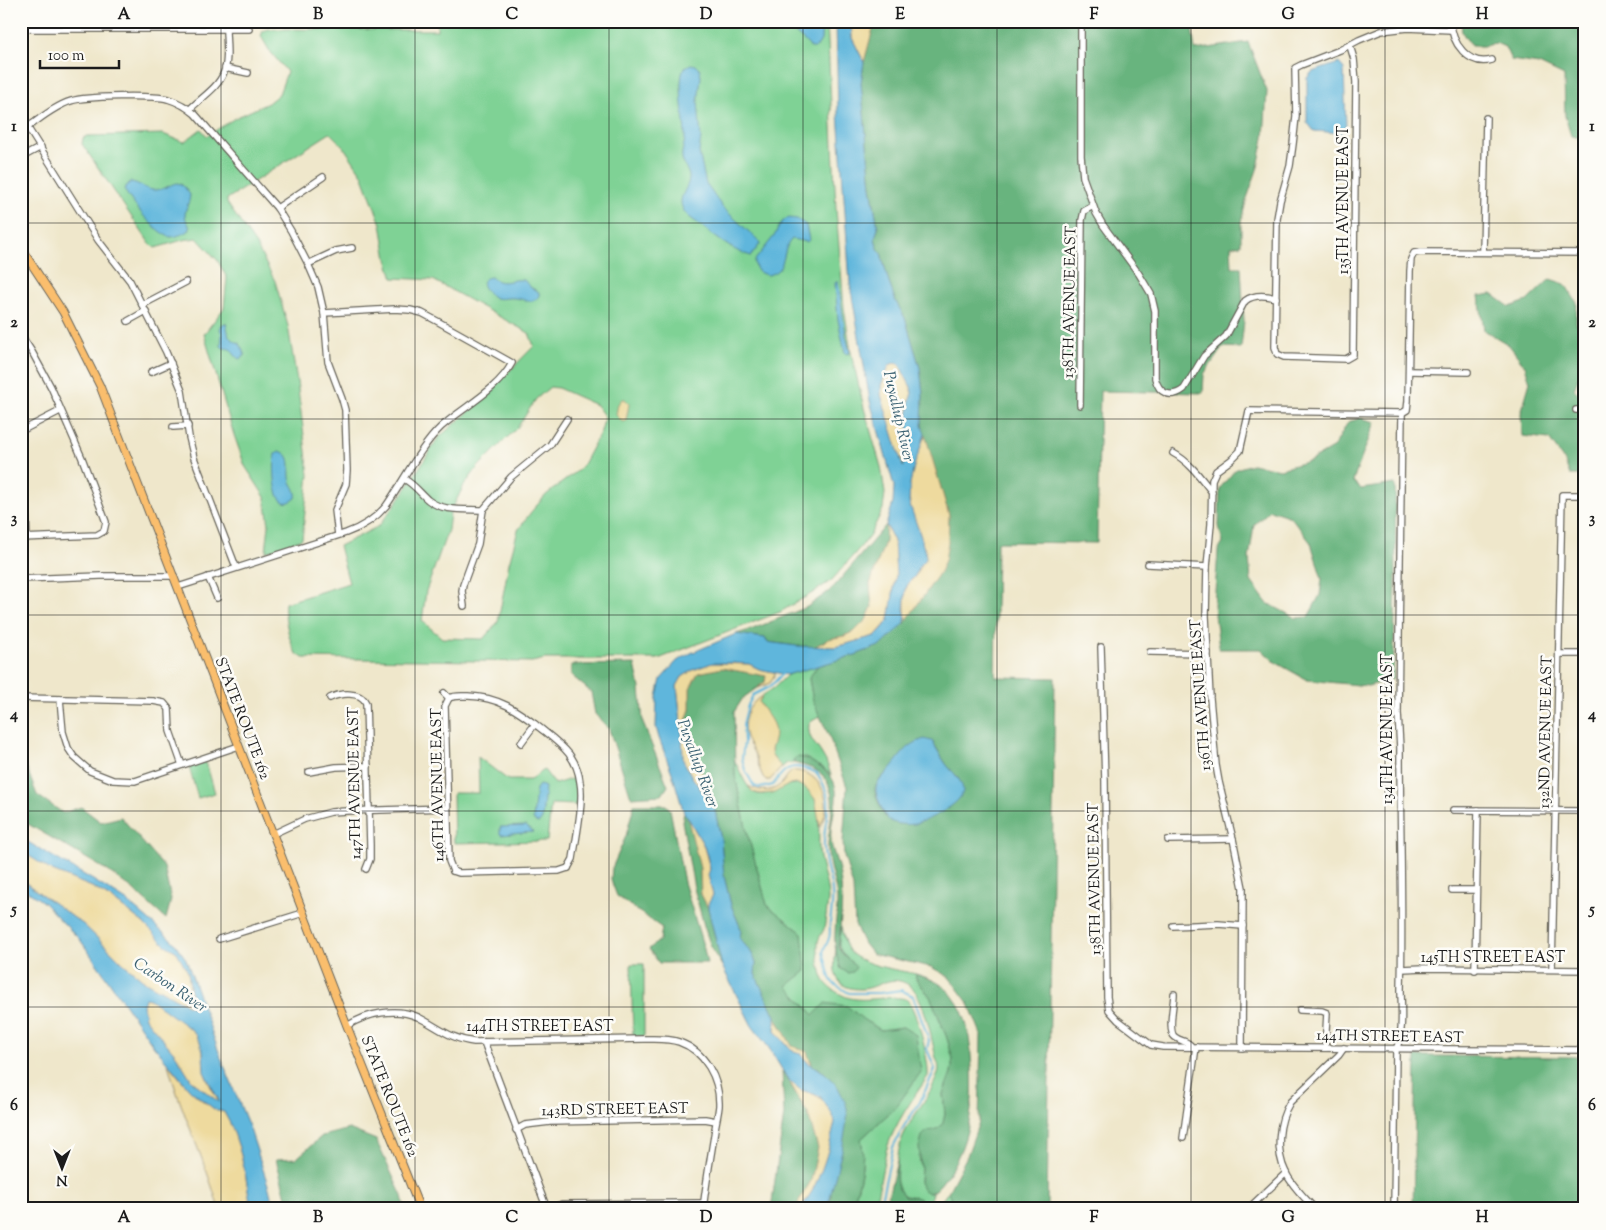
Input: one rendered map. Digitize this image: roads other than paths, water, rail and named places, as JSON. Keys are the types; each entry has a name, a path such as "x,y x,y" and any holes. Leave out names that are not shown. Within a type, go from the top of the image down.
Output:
{"main road":[{"name":"STATE ROUTE 162","path":"21,248 63,312 100,386 347,1026 420,1209"}],"street":[{"name":"138TH AVENUE EAST","path":"1081,21 1081,156 1085,185 1103,226 1139,274 1151,294 1155,311 1155,378 1162,392 1174,394 1184,389 1204,356 1226,336 1244,301 1264,295 1276,298"},
{"path":"1451,21 1451,30 1464,54 1479,61 1486,62 1492,60"},
{"path":"1276,298 1280,201 1290,166 1296,116 1295,68 1350,46 1374,33 1407,24 1451,30"},
{"path":"21,28 249,29"},
{"path":"190,110 223,75 225,68 226,29"},
{"name":"135TH AVENUE EAST","path":"1276,298 1276,353 1284,357 1346,359 1353,356 1356,82 1354,59 1350,46"},
{"path":"225,68 248,73"},
{"path":"28,127 62,104 79,99 159,98 175,101 190,110 277,208 291,231 318,287 324,313 325,345 328,362 345,410 347,470 346,484 335,510 338,535"},
{"path":"21,117 98,240 130,281 171,363 182,391 190,445 194,458 236,567"},
{"path":"1486,118 1483,252 1585,253"},
{"path":"24,156 41,147"},
{"path":"277,208 324,177"},
{"name":"138TH AVENUE EAST","path":"1080,405 1082,220 1084,211 1093,206"},
{"path":"308,264 336,251 352,248"},
{"name":"134TH AVENUE EAST","path":"1394,1209 1396,1049 1399,1043 1402,969 1398,712 1402,413 1407,408 1411,258 1414,253 1483,252"},
{"path":"142,305 186,282"},
{"path":"178,587 355,530 373,519 386,506 421,452 441,427 494,384 512,363 422,313 395,309 324,313"},
{"path":"128,321 146,312"},
{"path":"21,335 50,387 82,458 106,522 104,530 97,535 24,538 26,514"},
{"path":"152,372 171,363"},
{"path":"1409,371 1468,372"},
{"path":"21,431 60,410"},
{"path":"1576,410 1585,410"},
{"name":"136TH AVENUE EAST","path":"1242,1048 1243,888 1234,839 1216,765 1206,616 1212,480 1214,474 1240,451 1249,411 1402,413"},
{"path":"464,606 463,585 478,544 483,510 511,477 550,445 567,419"},
{"path":"173,428 188,426"},
{"path":"1173,453 1192,467 1212,492"},
{"path":"404,479 414,485 434,504 448,508 483,510"},
{"name":"132ND AVENUE EAST","path":"1552,970 1562,495 1585,495"},
{"path":"1148,564 1208,567"},
{"path":"21,579 174,576"},
{"path":"208,577 217,598"},
{"name":"138TH AVENUE EAST","path":"1101,647 1106,819 1107,997 1109,1010 1118,1020 1151,1045 1164,1048 1194,1047"},
{"path":"1150,652 1208,653"},
{"path":"1559,654 1585,654"},
{"path":"444,693 449,698 454,696 473,696 498,702 518,711 535,724 520,743"},
{"name":"147TH AVENUE EAST","path":"330,698 338,695 355,694 362,697 366,703 370,859 366,869"},
{"path":"21,698 153,701 164,703 170,714 170,731 182,765"},
{"name":"146TH AVENUE EAST","path":"449,698 445,706 447,808 451,873 570,870 580,808 581,784 572,760 554,738 535,724"},
{"path":"60,699 63,732 68,748 84,766 105,778 124,781 134,780 239,746"},
{"path":"309,772 336,767 368,766"},
{"path":"273,834 305,819 322,814 347,811 447,808"},
{"path":"1453,810 1585,811"},
{"path":"1475,970 1478,810"},
{"path":"1168,840 1234,839"},
{"path":"1452,890 1476,890"},
{"path":"219,939 304,913"},
{"path":"1173,926 1218,924 1243,926"},
{"name":"145TH STREET EAST","path":"1402,969 1585,970"},
{"path":"1174,994 1171,1033 1177,1039 1187,1042 1194,1047 1183,1138"},
{"path":"1300,1010 1322,1011 1326,1013 1325,1048"},
{"name":"144TH STREET EAST","path":"347,1026 352,1022 374,1015 399,1012 415,1016 456,1038 464,1040 484,1042 662,1039 679,1042 699,1054 716,1081 719,1106 716,1121"},
{"path":"484,1042 516,1130 548,1209 562,1204 703,1206 716,1121"},
{"name":"144TH STREET EAST","path":"1194,1047 1585,1050"},
{"path":"1315,1209 1286,1173 1281,1159 1280,1126 1285,1110 1297,1094 1339,1055 1344,1048"},
{"name":"143RD STREET EAST","path":"516,1130 525,1125 550,1122 716,1121"},
{"path":"1248,1209 1286,1173"}],"water":[{"path":"786,21 822,21 821,40 816,48 811,48 791,29"},
{"path":"836,21 851,21 852,38 864,62 861,83 871,187 878,228 875,238 896,302 905,318 920,368 923,394 922,425 925,434 914,466 909,502 922,540 926,559 906,588 904,609 906,617 904,624 882,645 787,675 759,669 749,664 712,663 693,670 682,677 677,686 683,760 704,794 713,801 721,839 724,876 731,905 741,929 740,939 751,952 756,962 755,974 775,1016 775,1031 791,1050 800,1053 807,1062 825,1073 838,1087 846,1104 848,1114 842,1150 827,1209 801,1209 822,1170 835,1122 820,1096 801,1090 789,1081 769,1048 752,1026 722,966 708,908 713,895 708,875 710,869 707,855 703,844 684,813 659,738 656,727 657,697 661,679 677,661 736,634 765,638 767,642 797,646 835,647 875,636 889,620 896,575 894,541 886,525 893,503 894,486 870,401 850,284 838,113","holes":["893,363 899,364 911,387 912,393 909,403 909,443 903,467 881,395 881,385 889,366"]},
{"path":"1339,63 1344,69 1346,128 1341,133 1314,131 1307,122 1307,78 1312,72"},
{"path":"691,64 696,65 700,69 701,77 698,102 701,138 699,152 706,184 723,208 759,241 760,244 751,256 736,250 716,237 687,215 681,205 689,176 682,158 685,136 681,80 685,68"},
{"path":"130,182 153,190 159,190 177,183 181,184 190,195 185,215 190,230 171,237 159,231 144,217 124,189"},
{"path":"789,218 797,219 806,225 809,240 807,242 792,239 788,243 779,269 768,275 762,274 756,268 755,260 783,221"},
{"path":"491,277 503,282 524,280 530,287 539,292 539,296 531,301 516,298 495,298 485,290 482,283 486,278"},
{"path":"838,281 849,354 845,353 838,320 835,283"},
{"path":"226,323 229,336 240,344 245,356 239,359 232,350 221,346 222,334 220,329 222,324"},
{"path":"279,451 284,453 289,460 290,478 296,493 296,498 288,502 282,501 276,488 275,454"},
{"path":"924,739 932,741 946,764 959,779 963,790 957,801 951,806 928,819 915,824 895,823 889,820 883,812 876,793 876,786 908,748"},
{"path":"539,785 545,787 542,819 539,823 533,819 536,789"},
{"path":"526,826 533,832 500,834 500,827"},
{"path":"21,838 128,902 173,941 186,959 221,1058 250,1129 274,1209 251,1209 239,1147 224,1112 214,1109 190,1090 153,1045 81,941 43,902 21,887 21,877 27,884 84,925 124,964 147,983 193,1008 188,972 177,952 164,944 141,921 112,899 92,887 52,871 21,850","holes":["145,998 150,999 193,1031 200,1042 203,1052 204,1072 220,1103 192,1081 176,1055 145,1018 143,1005"]}],"waterway":[{"path":"784,672 771,686 753,695 748,705 743,724 744,742 742,758 745,770 754,786 760,788 773,785 787,769 792,767 817,773 827,793 828,802 824,852 832,889 832,903 830,936 823,952 830,978 834,984 849,993 880,993 901,990 913,996 929,1040 927,1049 935,1069 920,1102 893,1147 879,1209"}],"water label":[{"name":"Puyallup River","path":"900,416"},
{"name":"Puyallup River","path":"699,763"},
{"name":"Carbon River","path":"171,984"}]}
